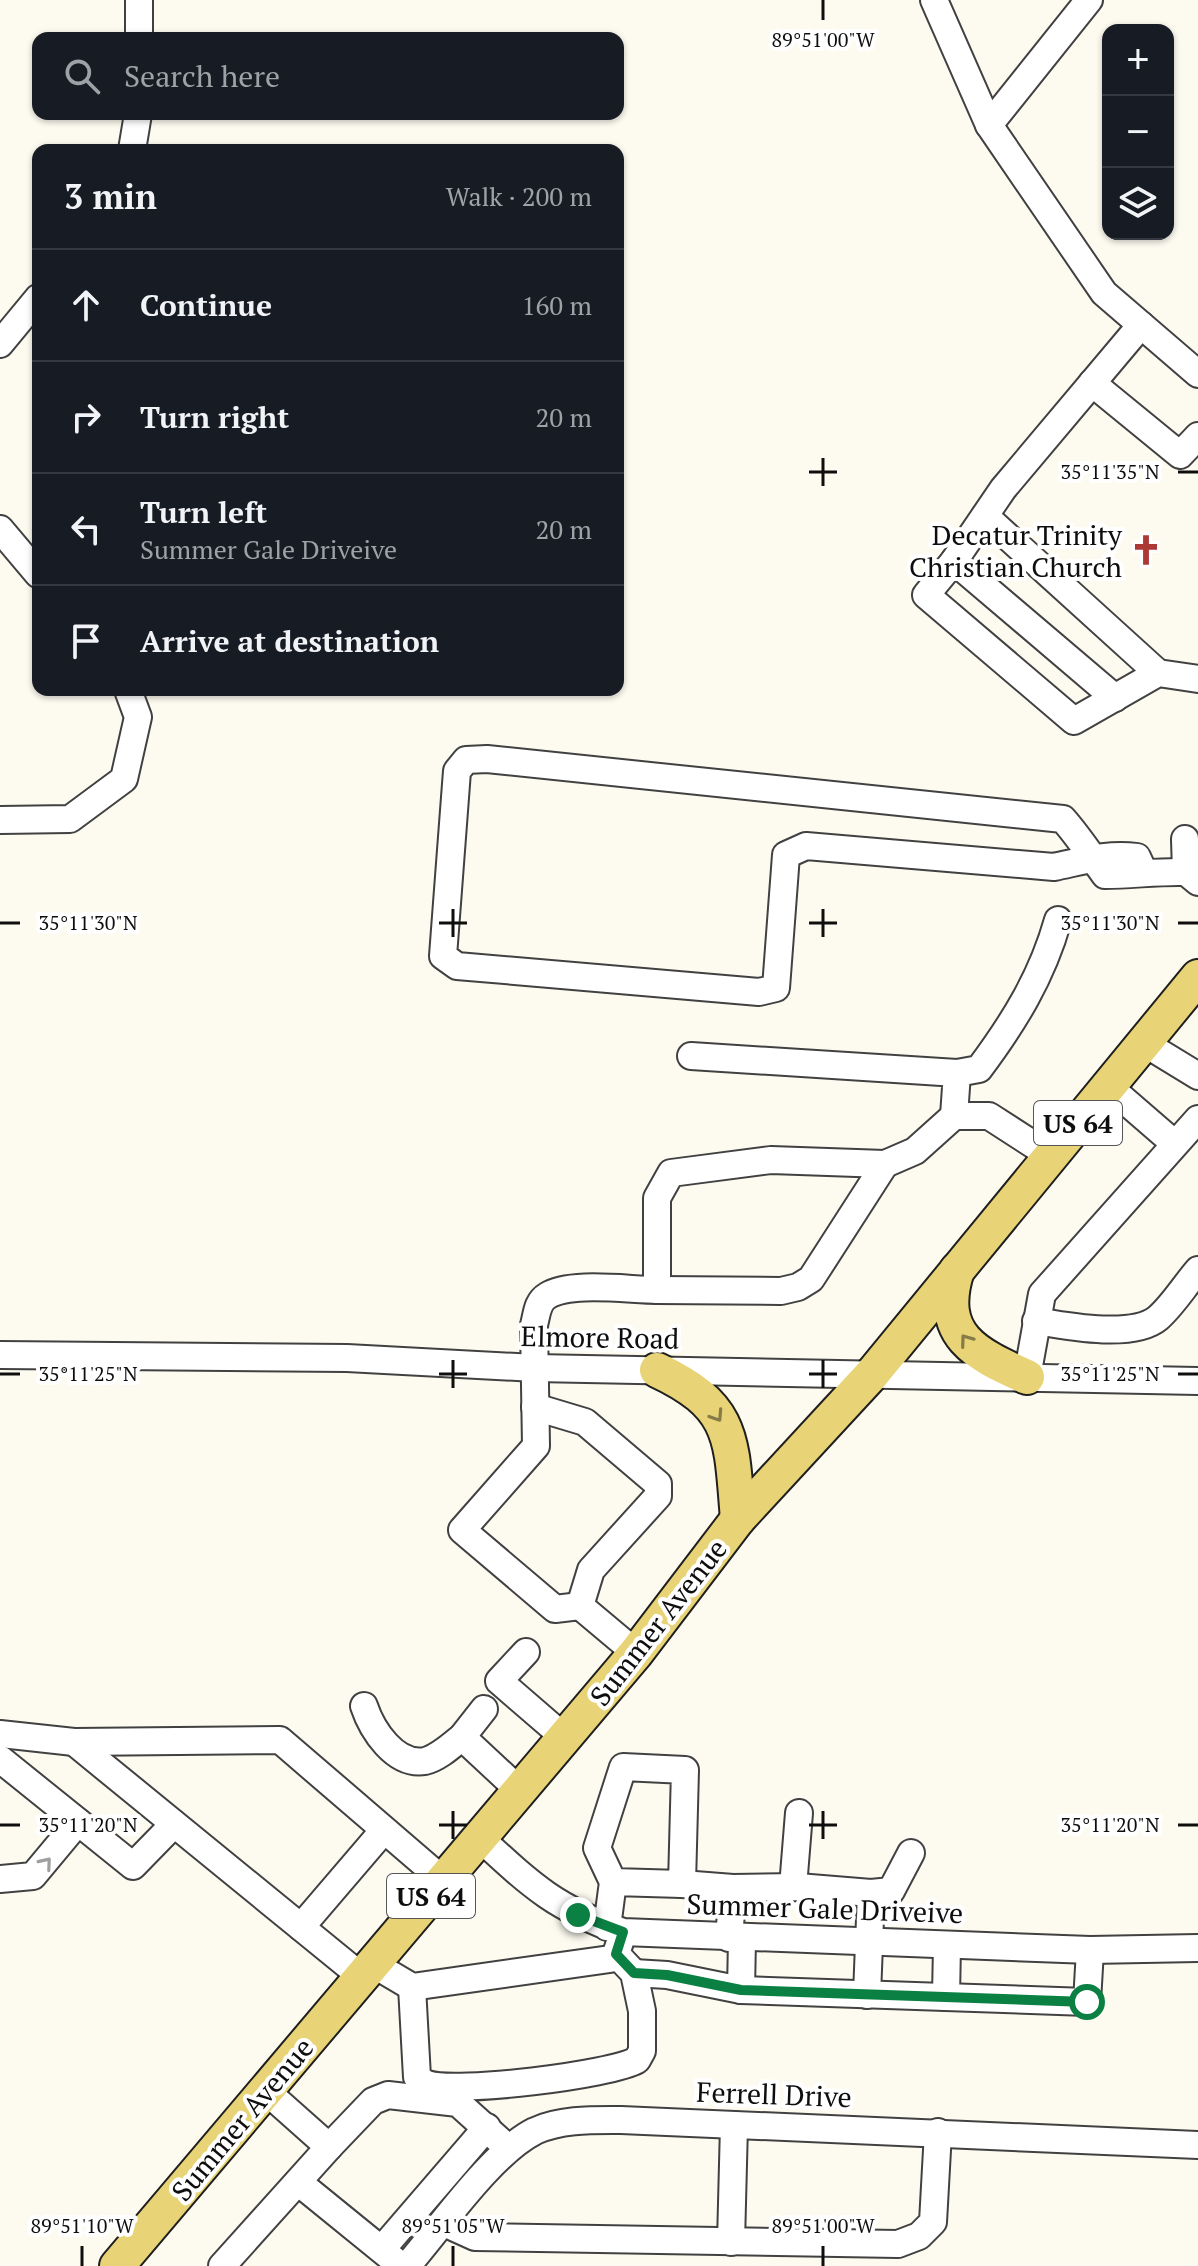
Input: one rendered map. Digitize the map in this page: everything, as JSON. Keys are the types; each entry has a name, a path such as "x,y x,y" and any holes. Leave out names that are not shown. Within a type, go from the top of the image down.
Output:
{"main road":[{"name":"Summer Avenue","path":"128,2263 266,2091 636,1653 738,1519 872,1374 1198,977"},
{"path":"957,1270 951,1288 952,1304 963,1342 979,1356 1027,1377"},
{"path":"657,1370 703,1396 723,1424 733,1457 738,1519"}],"street":[{"path":"139,0 139,32"},
{"path":"934,0 989,125 1104,293 1198,374"},
{"path":"989,125 1089,0"},
{"path":"133,144 137,120"},
{"path":"0,344 32,305"},
{"path":"1141,325 985,516 926,595 1074,721 1158,673"},
{"path":"1092,383 1180,455 1198,436"},
{"path":"985,516 1158,673 1198,679"},
{"path":"0,529 32,567"},
{"path":"954,561 1115,698"},
{"path":"0,820 70,819 124,779 138,717 130,696"},
{"path":"1094,860 1054,867 806,846 786,855 776,988 759,992 457,966 443,956 457,771 466,760 487,759 1063,819 1094,860 1105,875 1132,875 1143,870 1192,877 1185,839"},
{"path":"691,1056 957,1073 979,1069 1018,1017 1048,956 1058,920"},
{"path":"1144,1043 1198,1076"},
{"path":"954,1116 957,1073"},
{"path":"1108,1086 1175,1144"},
{"path":"657,1290 657,1198 671,1173 771,1160 885,1164 915,1151 954,1116 989,1116 1051,1156"},
{"path":"1027,1377 1042,1294 1198,1119"},
{"path":"636,1653 580,1606 555,1609 462,1530 536,1446 534,1325 538,1305 546,1296 565,1289 781,1291 798,1287 811,1279 885,1164"},
{"path":"1036,1321 1097,1329 1141,1327 1157,1319 1198,1270"},
{"name":"Elmore Road","path":"0,1355 347,1358 535,1368 1198,1381"},
{"path":"535,1407 585,1422 658,1484 658,1496 591,1570 580,1606"},
{"path":"526,1652 499,1681 565,1738"},
{"path":"364,1706 372,1729 403,1757 414,1761 434,1758 462,1737 484,1709"},
{"path":"0,1734 74,1742 280,1740 444,1881"},
{"path":"462,1737 520,1791"},
{"path":"74,1742 301,1927 368,1970 412,1987 610,1959 620,1946"},
{"path":"0,1759 133,1866 174,1824"},
{"path":"412,1987 417,2077 426,2084 463,2086 607,2071 637,2060 644,2037 620,1946 613,1882 597,1848 623,1767 685,1770 682,1884"},
{"path":"793,1887 799,1813"},
{"path":"0,1879 33,1876 78,1822"},
{"path":"301,1927 376,1823"},
{"name":"Summer Gale Driveive","path":"480,1838 544,1897 620,1946 736,1938 1090,1950 1198,1948"},
{"path":"613,1882 733,1888 793,1887 871,1893 891,1891 911,1853"},
{"path":"733,1888 741,1990"},
{"path":"867,1995 871,1893"},
{"path":"946,1997 947,1945"},
{"path":"620,1946 667,1975 741,1990 1087,2002 1090,1950"},
{"path":"266,2091 329,2147"},
{"path":"222,2266 373,2101 388,2095 458,2103 508,2148"},
{"name":"Ferrell Drive","path":"407,2266 508,2148 537,2130 590,2120 1198,2145"},
{"path":"731,2242 734,2125"},
{"path":"298,2182 391,2258 487,2127"},
{"path":"444,2223 475,2237 898,2244 919,2236 933,2222 938,2132"}],"place":[{"name":"Decatur Trinity Christian Church","path":"1146,550"}],"route":[{"path":"578,1915 623,1932 616,1954 634,1973 667,1975 741,1990 1087,2002"}]}
